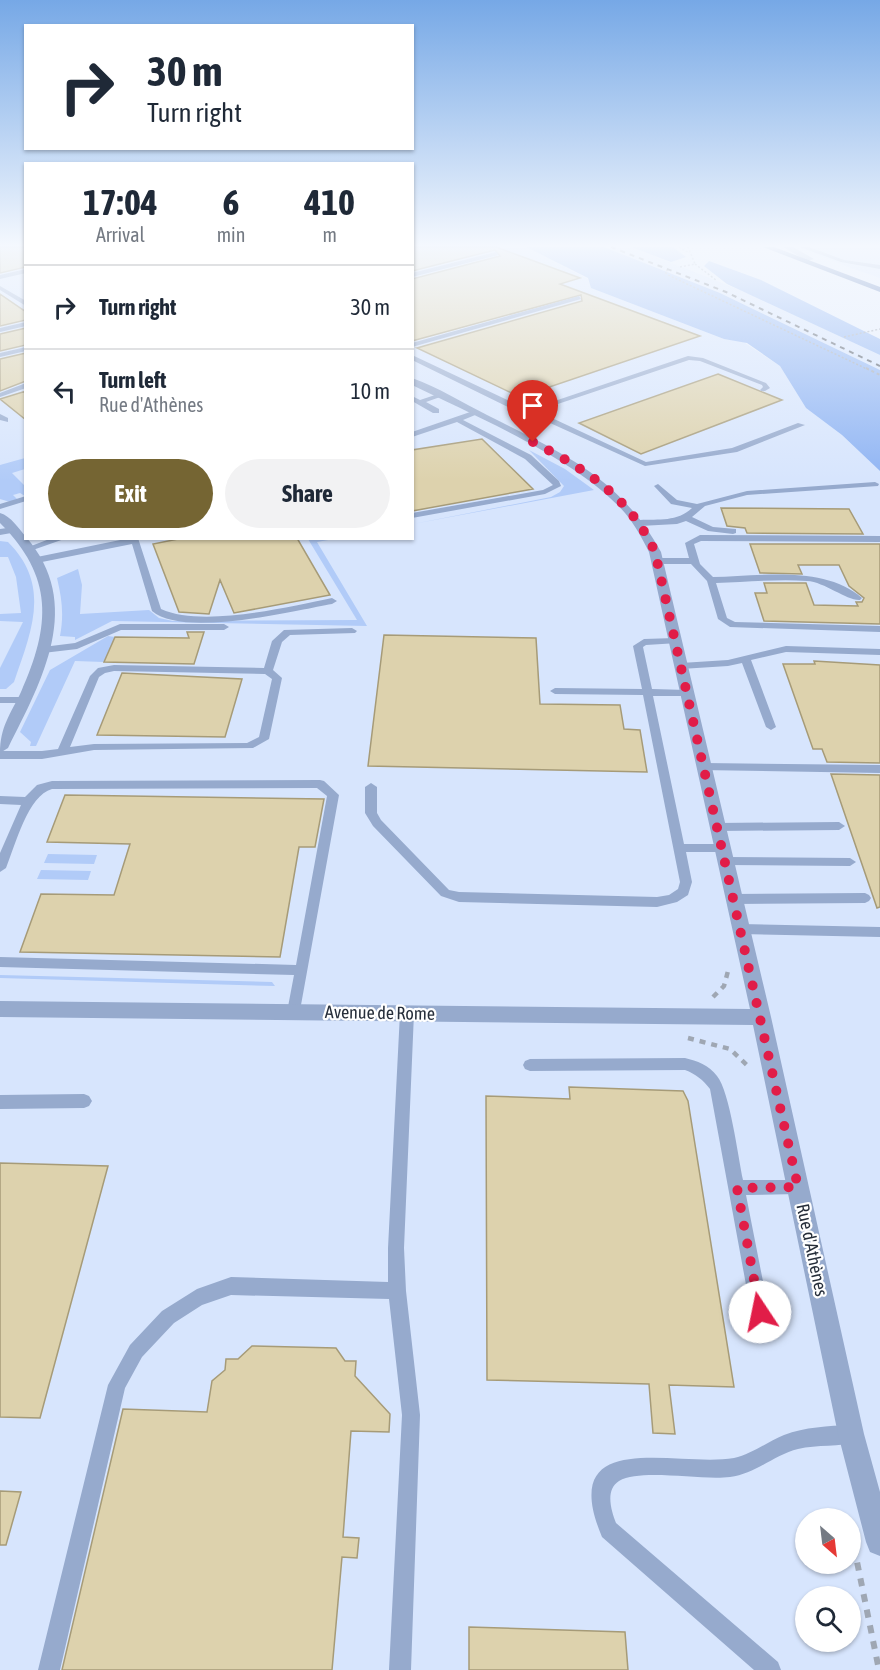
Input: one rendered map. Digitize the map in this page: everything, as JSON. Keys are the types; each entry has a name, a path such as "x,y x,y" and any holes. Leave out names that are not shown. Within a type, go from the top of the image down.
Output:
{"street":[{"name":"Rue d'Athènes","path":"414,382 587,472 623,502 647,534 657,561 741,928 851,1434 880,1542"},
{"path":"0,516 7,531 34,554 44,577 50,617 43,650 25,700 0,748"},
{"name":"Avenue de Rome","path":"0,1009 761,1017"}],"lane":[{"path":"0,330 22,325"},
{"path":"414,344 483,325"},
{"path":"0,355 24,349"},
{"path":"531,411 694,357 764,384 767,388 763,390"},
{"path":"414,358 513,406 531,411 645,464 734,450 801,425"},
{"path":"0,387 24,381"},
{"path":"0,395 24,386"},
{"path":"420,402 441,395"},
{"path":"414,399 436,411"},
{"path":"414,434 476,413"},
{"path":"414,516 545,492 557,486 528,457 458,420"},
{"path":"686,518 697,507 712,500 747,493 875,484"},
{"path":"658,486 674,502 697,507"},
{"path":"0,507 24,499"},
{"path":"640,523 686,518 722,531 848,532"},
{"path":"880,539 700,538 689,543 695,561 711,580 723,619 733,625 880,628"},
{"path":"34,554 59,540"},
{"path":"34,554 134,540 157,611 170,618 251,616 332,601"},
{"path":"657,561 695,561"},
{"path":"711,580 810,578 835,586 857,598"},
{"path":"43,650 77,646 120,627 224,627"},
{"path":"268,671 277,641 287,632 352,631"},
{"path":"371,787 371,813 377,823 433,884 445,893 459,897 664,900 684,892 686,882 681,848 638,646 644,642 675,641"},
{"path":"681,666 707,666 786,649 880,652"},
{"path":"745,658 771,727"},
{"path":"0,755 42,756 94,747 249,746 257,744 264,739 277,678 268,671 114,668 102,670 95,676 62,752"},
{"path":"555,691 687,693"},
{"path":"0,700 25,700"},
{"path":"704,767 880,769"},
{"path":"0,868 28,801 41,788 52,785 320,784 328,788 333,795 294,1012"},
{"path":"0,800 28,801"},
{"path":"718,827 839,826"},
{"path":"681,848 724,855 850,862"},
{"path":"734,899 865,898"},
{"path":"741,928 880,932"},
{"path":"0,962 301,970"},
{"path":"400,1670 411,1414 397,1291 396,1248 407,1013"},
{"path":"530,1065 685,1064 699,1067 712,1078 717,1088 760,1312"},
{"path":"0,1102 84,1101"},
{"path":"737,1188 798,1187"},
{"path":"49,1670 117,1385 136,1351 168,1317 197,1298 231,1286 397,1291"},
{"path":"770,1670 609,1530 600,1510 602,1488 613,1473 629,1468 729,1468 752,1461 802,1438 851,1434"}],"path":[{"path":"774,325 880,375"},
{"path":"844,337 880,329"},
{"path":"709,999 718,994 727,979 730,962"},
{"path":"859,1574 879,1670"}],"shaded area":[{"path":"0,325 24,325 24,540 414,540 414,325 687,325 724,339 742,341 780,366 806,408 842,435 880,471 880,1670 0,1670"},
{"path":"687,325 786,325 880,370 880,471 842,435 806,408 780,366 747,343 724,339"},
{"path":"786,325 816,325 880,355 880,370"},
{"path":"815,325 852,325 880,339 880,355"},
{"path":"529,450 565,469 594,490 414,524 551,497 560,492 564,486"},
{"path":"24,458 24,469 12,473 24,485 24,495 20,493 13,495 17,499 10,502 0,499 0,465"},
{"path":"309,540 328,540 317,542 367,626 112,621 75,640 75,637 60,636 62,607 57,578 78,569 82,585 80,614 149,610 159,618 173,621 357,620"},
{"path":"0,541 8,542 22,559 30,575 34,592 34,610 26,645 14,682 6,689 0,689 0,668 23,622 0,621 0,614 21,613 16,577 8,557 0,557"},
{"path":"108,636 115,637 104,662 75,661 36,746 30,746 31,742 20,732 50,670"},
{"path":"48,854 97,855 94,864 44,863"},
{"path":"41,870 91,871 88,880 37,879"},
{"path":"0,975 272,982 275,986 0,978"}],"building":[{"path":"414,325 471,325 414,340"},
{"path":"498,325 670,325 700,336 520,397 417,348"},
{"path":"24,328 24,345 0,351 0,334"},
{"path":"24,353 24,382 0,391 0,359"},
{"path":"718,374 782,400 641,454 579,423"},
{"path":"24,392 24,418 0,399"},
{"path":"482,439 533,489 414,511 414,450"},
{"path":"721,508 849,509 863,534 747,533 745,528 727,526"},
{"path":"173,540 298,540 330,595 234,613 220,580 209,614 179,612 153,544"},
{"path":"750,544 880,544 880,624 764,621 755,593 767,593 764,583 806,583 814,605 858,606 856,602 862,602 864,598 849,586 839,565 798,565 802,574 760,573"},
{"path":"187,632 204,632 194,664 104,662 115,637 189,638"},
{"path":"384,635 536,638 540,704 620,705 624,729 640,730 647,772 368,766"},
{"path":"814,661 880,665 880,763 827,762 822,749 813,749 783,664 815,664"},
{"path":"122,673 242,679 225,737 97,735"},
{"path":"831,774 880,775 880,907 877,908"},
{"path":"65,795 324,799 315,847 299,847 280,957 20,952 41,894 114,895 130,844 47,842"},
{"path":"569,1087 683,1091 688,1101 734,1387 669,1385 675,1434 653,1433 649,1384 487,1380 486,1096 570,1099"},
{"path":"0,1163 108,1166 40,1418 0,1417"},
{"path":"252,1346 336,1348 345,1361 356,1361 355,1376 390,1414 389,1432 351,1431 343,1537 359,1538 357,1558 342,1557 332,1670 62,1670 123,1409 207,1412 212,1381 225,1370 226,1359 238,1359"},
{"path":"0,1491 21,1492 6,1545 0,1545"},
{"path":"469,1627 625,1632 628,1670 469,1670"}],"railway":[{"path":"795,325 880,366"}],"route":[{"path":"533,442 571,462 603,483 636,517 655,552 798,1187 737,1188 760,1312"}]}
